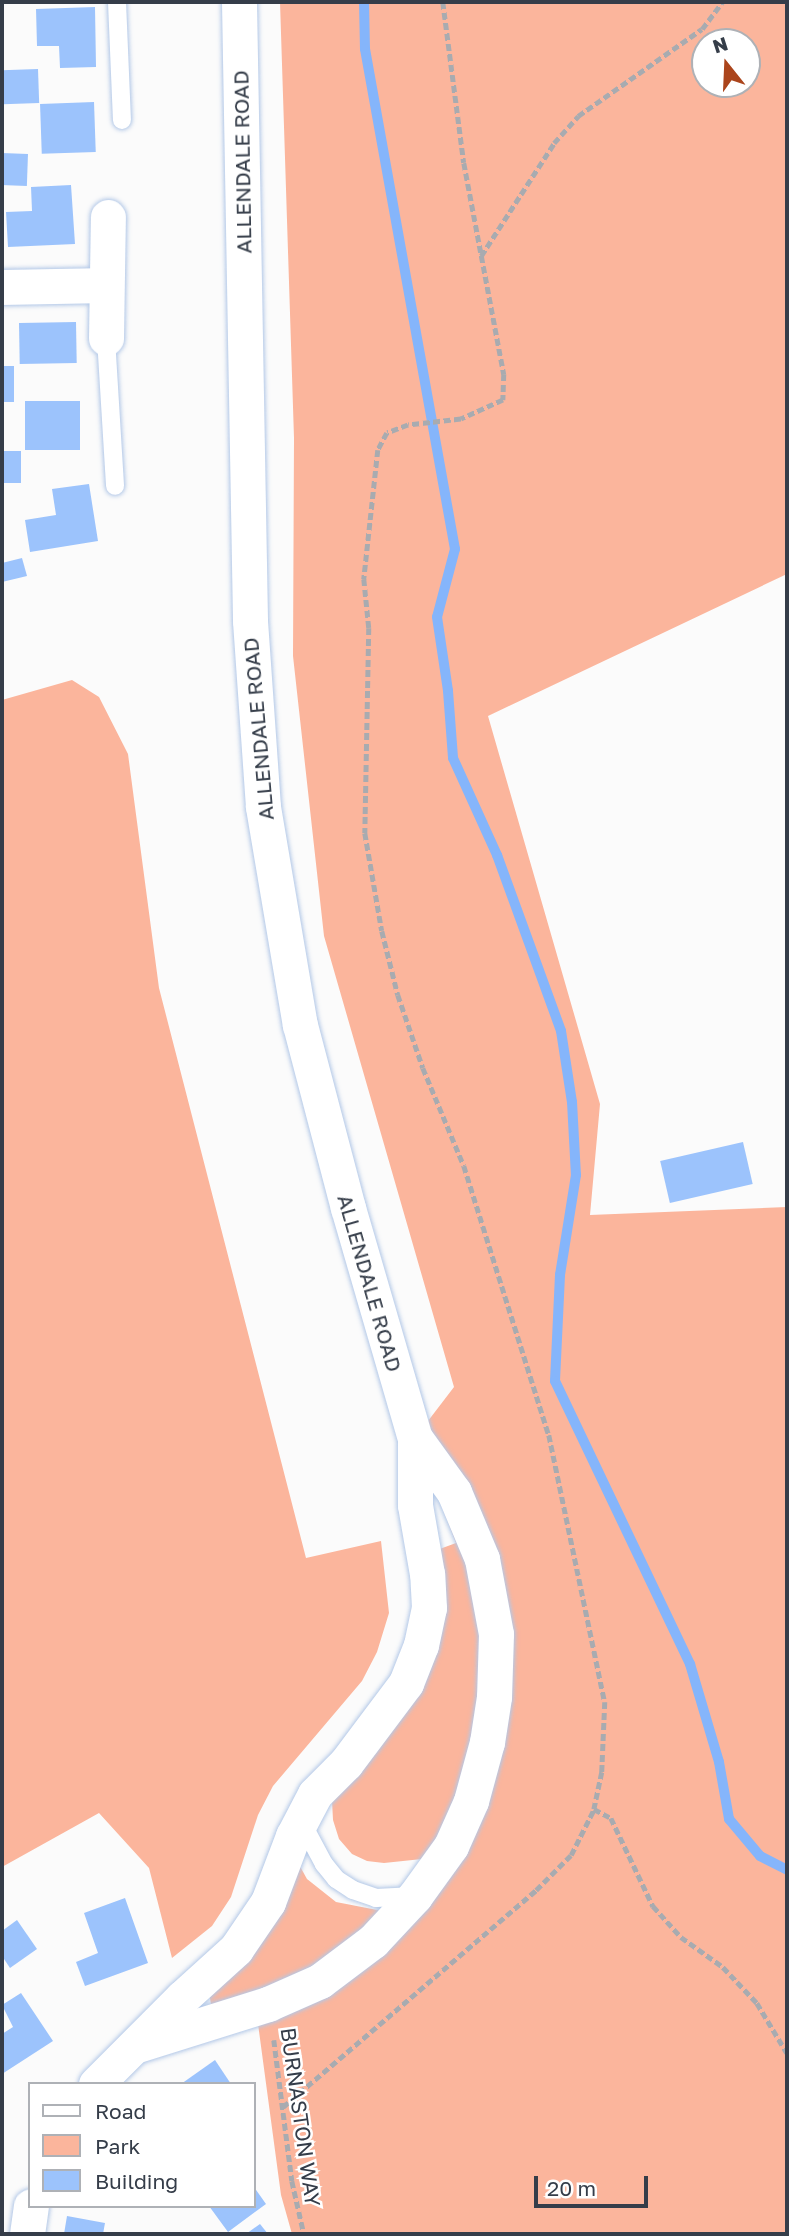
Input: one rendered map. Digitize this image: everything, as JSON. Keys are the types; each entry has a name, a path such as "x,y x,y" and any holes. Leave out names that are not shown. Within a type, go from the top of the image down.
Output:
{"street":[{"name":"ALLENDALE ROAD","path":"98,2082 182,1998 236,1949 268,1902 315,1794 346,1763 406,1683 421,1645 429,1608 427,1574 415,1505 415,1438 348,1208 300,1025 263,807 250,621 239,2"},
{"path":"106,338 108,217"},
{"path":"2,287 105,285"},
{"name":"ALLENDALE ROAD","path":"137,2045 268,2004 330,1973 373,1941 415,1896 451,1846 471,1801 494,1697 496,1634 482,1559 454,1492 415,1438"},
{"path":"27,2234 30,2208"}],"lane":[{"path":"117,2 122,120"},
{"path":"106,338 115,486"},
{"path":"301,1821 324,1864 336,1879 352,1890 376,1898 415,1896"}],"path":[{"path":"283,2107 536,1890 570,1855 594,1809 602,1772 605,1702 549,1435 464,1166 423,1068 398,995 382,931 365,833 364,767 369,675 365,548 378,450 387,433 408,425 461,419 503,400 504,374 464,163 443,2"},
{"path":"481,256 554,143 578,116 702,29 722,2"},
{"path":"594,1809 611,1818 653,1906 681,1937 723,1967 757,2003 787,2053"},
{"name":"BURNASTON WAY","path":"268,2004 292,2180 304,2234"}],"green space":[{"path":"280,2 787,2 787,574 488,716 600,1104 590,1215 787,1207 787,2234 292,2234 281,2195 256,2009 218,2014 211,2004 209,1993 297,1861 307,1879 336,1902 398,1914 422,1859 384,1863 367,1861 352,1854 339,1839 333,1820 332,1801 376,1721 437,1550 456,1543 415,1438 454,1387 324,936 293,656 294,438"},
{"path":"72,680 99,697 128,754 159,988 306,1558 381,1541 389,1613 377,1652 362,1681 273,1786 258,1815 231,1897 212,1926 172,1958 149,1868 99,1813 2,1867 2,700"}],"building":[{"path":"95,7 96,67 60,68 59,46 37,46 36,9"},
{"path":"38,69 39,103 3,104 2,70"},
{"path":"94,102 96,152 42,154 40,104"},
{"path":"2,153 28,154 27,186 2,185"},
{"path":"71,185 75,244 8,247 6,212 32,211 31,187"},
{"path":"76,322 77,363 20,364 19,323"},
{"path":"2,366 14,366 14,402 2,402"},
{"path":"25,401 80,401 80,450 25,450"},
{"path":"2,451 21,451 21,483 2,483"},
{"path":"89,484 98,541 30,552 25,520 56,515 52,489"},
{"path":"22,558 27,576 2,582 2,563"},
{"path":"743,1142 753,1184 670,1203 660,1161"},
{"path":"125,1898 148,1963 85,1986 76,1962 98,1953 84,1913"},
{"path":"17,1920 37,1949 10,1968 2,1956 2,1931"},
{"path":"21,1993 53,2041 2,2074 2,2034 13,2027 2,2005"},
{"path":"215,2060 230,2082 184,2082"},
{"path":"256,2190 266,2204 228,2232 210,2208 256,2208"},
{"path":"67,2216 105,2223 103,2234 64,2234"},
{"path":"260,2224 268,2234 246,2234"}],"waterway":[{"path":"364,2 365,49 455,549 437,617 448,691 453,758 497,855 561,1031 572,1102 576,1175 560,1275 555,1381 690,1664 719,1762 729,1819 760,1856 787,1870"}]}
